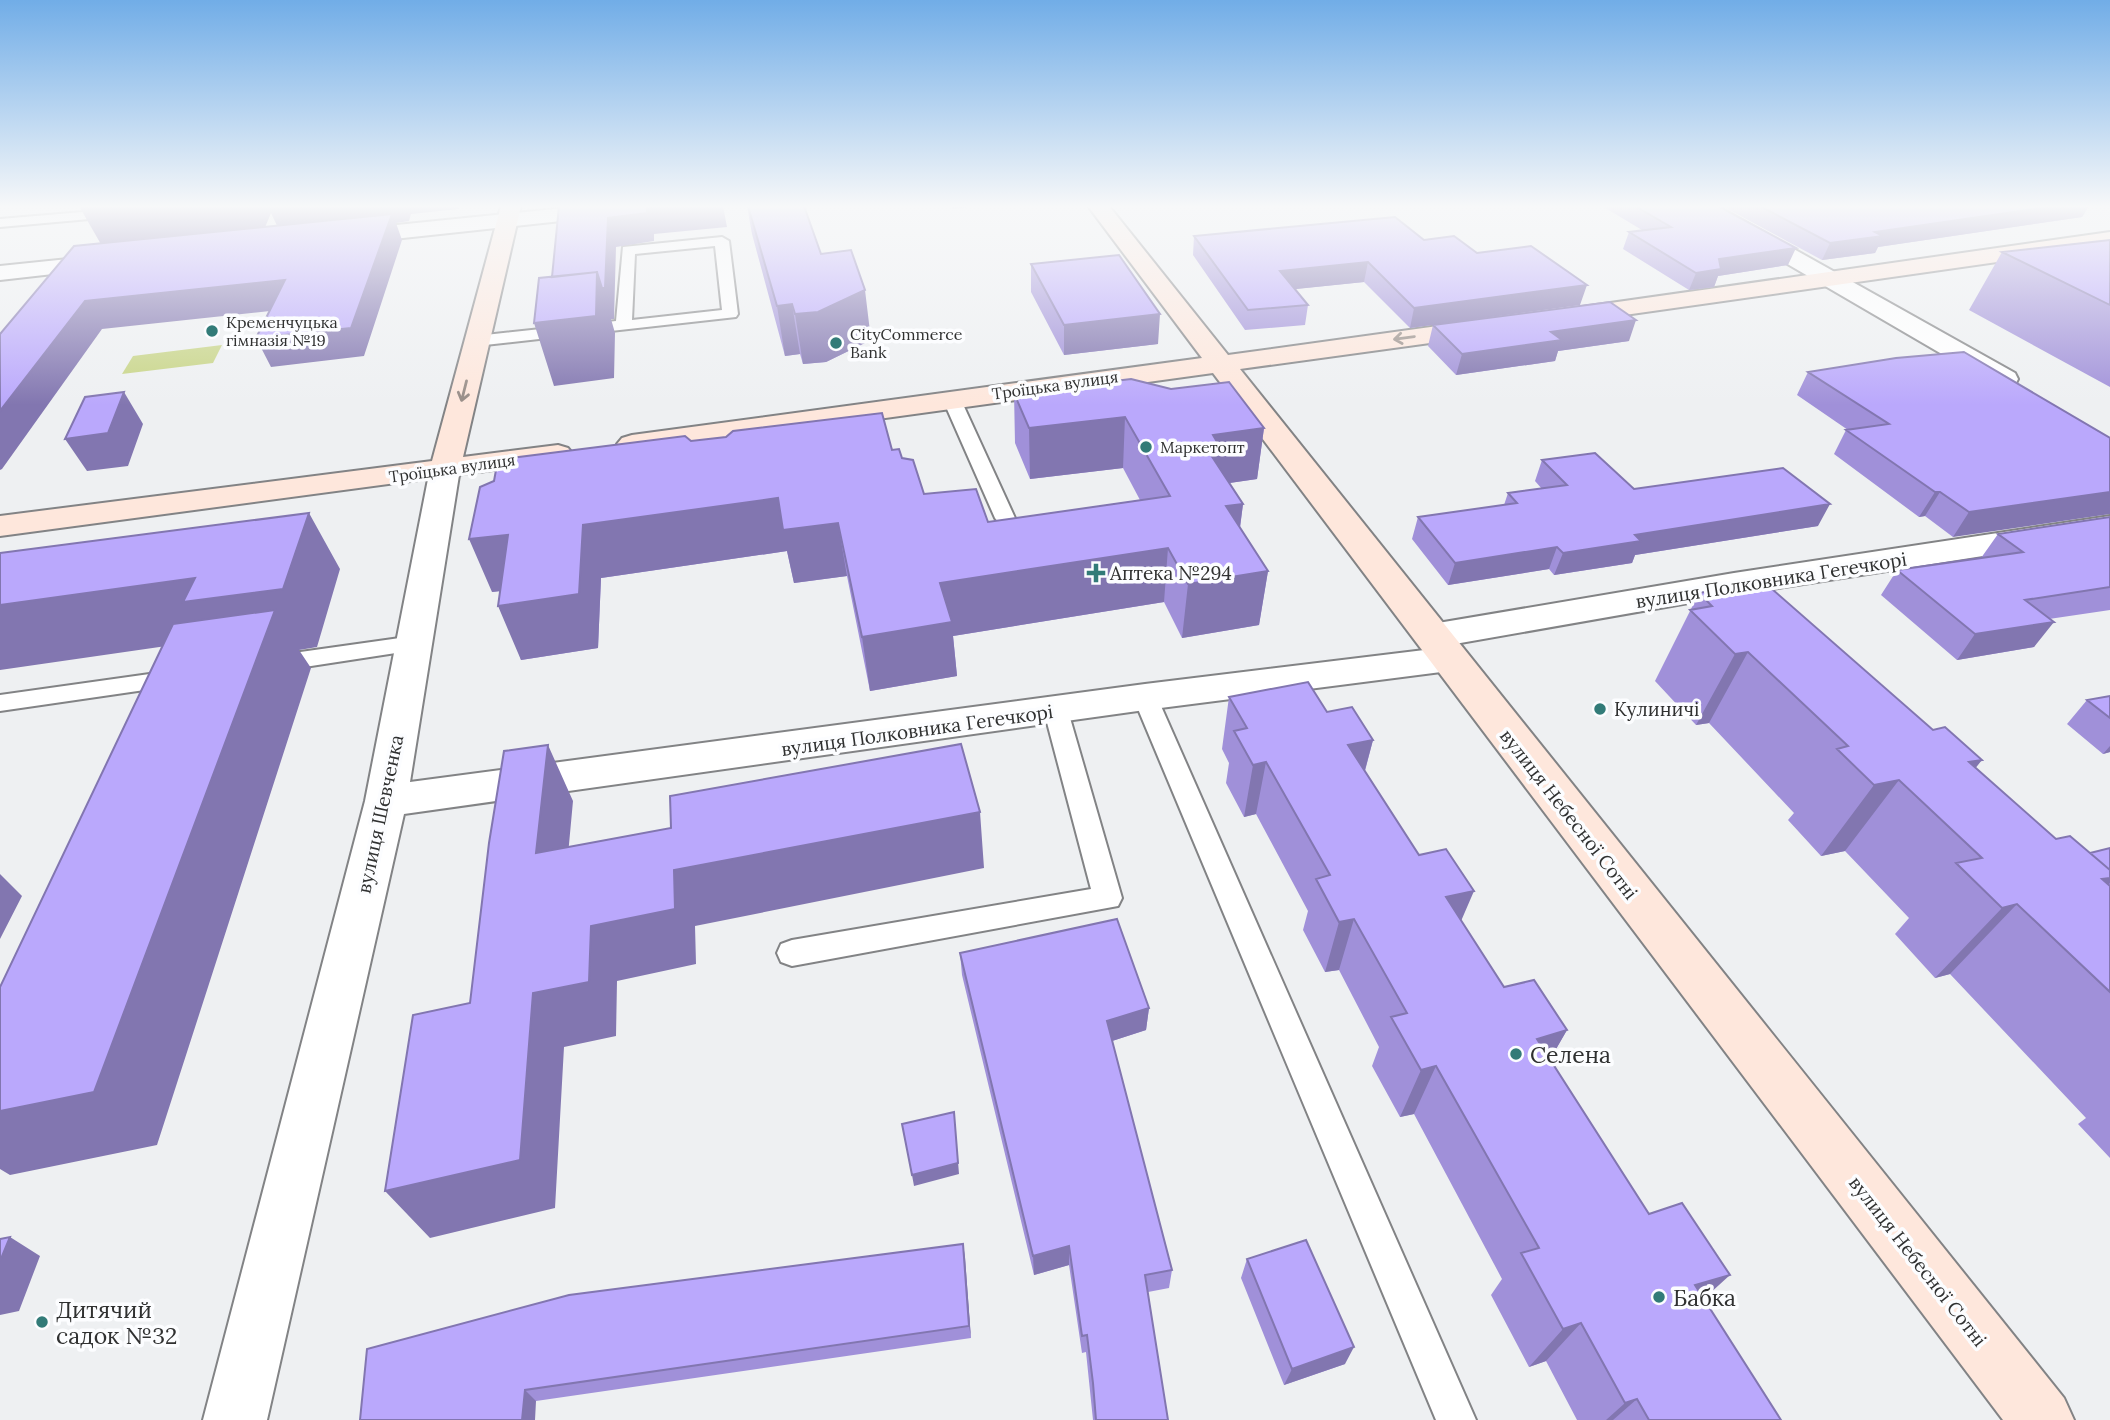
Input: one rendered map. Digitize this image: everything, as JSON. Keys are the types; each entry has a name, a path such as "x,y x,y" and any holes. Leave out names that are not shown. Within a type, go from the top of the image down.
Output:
{"main road":[{"name":"вулиця Шевченка","path":"444,469 494,272"},
{"name":"вулиця Небесної Сотні","path":"1149,272 2042,1420"},
{"path":"1548,319 1888,272"},
{"name":"Троїцька вулиця","path":"0,526 595,449 1507,324"}],"street":[{"path":"1822,272 2027,392"},
{"name":"вулиця Шевченка","path":"235,1420 386,801 444,469"},
{"name":"вулиця Полковника Гегечкорі","path":"386,801 1145,697 1440,647 1734,584 2110,526"},
{"path":"1734,584 1764,612"}],"lane":[{"path":"624,325 627,272"},
{"path":"476,341 730,314 725,272"},
{"path":"952,400 1005,518"},
{"path":"252,667 414,644"},
{"path":"0,703 198,675"},
{"path":"146,706 158,681"},
{"path":"1145,697 1456,1420"},
{"path":"792,953 1108,898 1056,711"}],"green space":[{"path":"222,345 213,363 122,374 133,356"}],"building":[{"path":"52,272 371,272 351,328 256,338 285,280 85,301 0,411 0,334"},
{"path":"552,272 595,272 552,277"},
{"path":"597,272 606,272 605,288 602,288"},
{"path":"597,272 596,316 534,323 539,278"},
{"path":"767,272 859,272 865,290 818,312 795,314 792,304 777,306"},
{"path":"1035,272 1131,272 1160,314 1064,325"},
{"path":"1220,272 1281,272 1308,305 1248,310"},
{"path":"1378,272 1569,272 1587,285 1414,308"},
{"path":"2043,272 2110,272 2110,305"},
{"path":"1610,302 1636,320 1551,332 1562,340 1462,354 1433,325"},
{"path":"1964,352 2110,438 2110,492 1969,512 1940,492 1935,492 1846,430 1889,424 1808,372 1896,358"},
{"path":"1131,379 1171,389 1229,382 1264,428 1213,435 1220,447 1207,449 1243,504 1226,506 1268,571 1188,584 1168,548 940,583 952,622 862,637 838,523 783,530 778,498 583,525 579,594 498,606 508,535 469,539 480,487 494,481 496,470 511,458 685,436 691,441 726,437 733,431 882,413 892,450 899,449 902,458 913,460 924,494 976,489 988,522 1170,496 1125,417 1029,428 1014,393"},
{"path":"124,392 108,433 65,439 85,397"},
{"path":"1595,453 1634,489 1783,468 1830,504 1635,535 1641,541 1563,553 1557,547 1455,563 1418,517 1517,503 1508,493 1567,485 1542,460"},
{"path":"309,513 283,589 183,602 195,578 0,605 0,553"},
{"path":"2110,517 2110,587 2025,600 2054,622 1975,634 1897,570 2023,552 1998,534"},
{"path":"1764,582 1933,730 1945,727 1982,760 1969,762 2056,839 2070,836 2110,870 2110,878 2102,879 2110,886 2110,992 2017,904 2002,908 1956,863 1982,858 1899,780 1874,785 1837,749 1848,746 1748,652 1735,654 1690,610 1712,606 1699,593"},
{"path":"275,610 94,1092 0,1111 0,987 173,624"},
{"path":"1308,682 1327,712 1352,707 1373,740 1348,745 1419,855 1446,849 1474,891 1446,897 1504,987 1534,980 1567,1030 1537,1039 1649,1214 1682,1203 1730,1275 1695,1285 1781,1420 1649,1420 1637,1399 1625,1403 1581,1323 1563,1329 1521,1253 1539,1248 1436,1066 1421,1070 1391,1017 1407,1013 1354,919 1339,922 1316,879 1330,875 1266,762 1253,765 1234,731 1247,728 1229,697"},
{"path":"2110,696 2110,718 2087,700"},
{"path":"961,744 980,812 674,870 675,909 591,926 589,982 533,993 520,1160 385,1191 413,1015 470,1003 489,843 504,751 548,745 536,853 671,828 670,796"},
{"path":"2110,848 2110,870 2090,853"},
{"path":"1117,919 1149,1008 1107,1021 1172,1270 1145,1275 1168,1420 1096,1420 1087,1335 1082,1336 1069,1246 1033,1256 960,953"},
{"path":"954,1112 958,1163 912,1175 902,1124"},
{"path":"10,1237 0,1261 0,1239"},
{"path":"1306,1240 1354,1347 1292,1369 1247,1259"},
{"path":"963,1244 969,1326 525,1390 522,1420 360,1420 367,1349 569,1295"}],"place":[{"name":"Кременчуцька гімназія №19","path":"212,331"},
{"name":"CityCommerce Bank","path":"836,343"},
{"name":"Маркетопт","path":"1146,447"},
{"name":"Аптека №294","path":"1096,573"},
{"name":"Кулиничі","path":"1600,709"},
{"name":"Селена","path":"1516,1054"},
{"name":"Бабка","path":"1659,1297"},
{"name":"Дитячий садок №32","path":"42,1322"}]}
